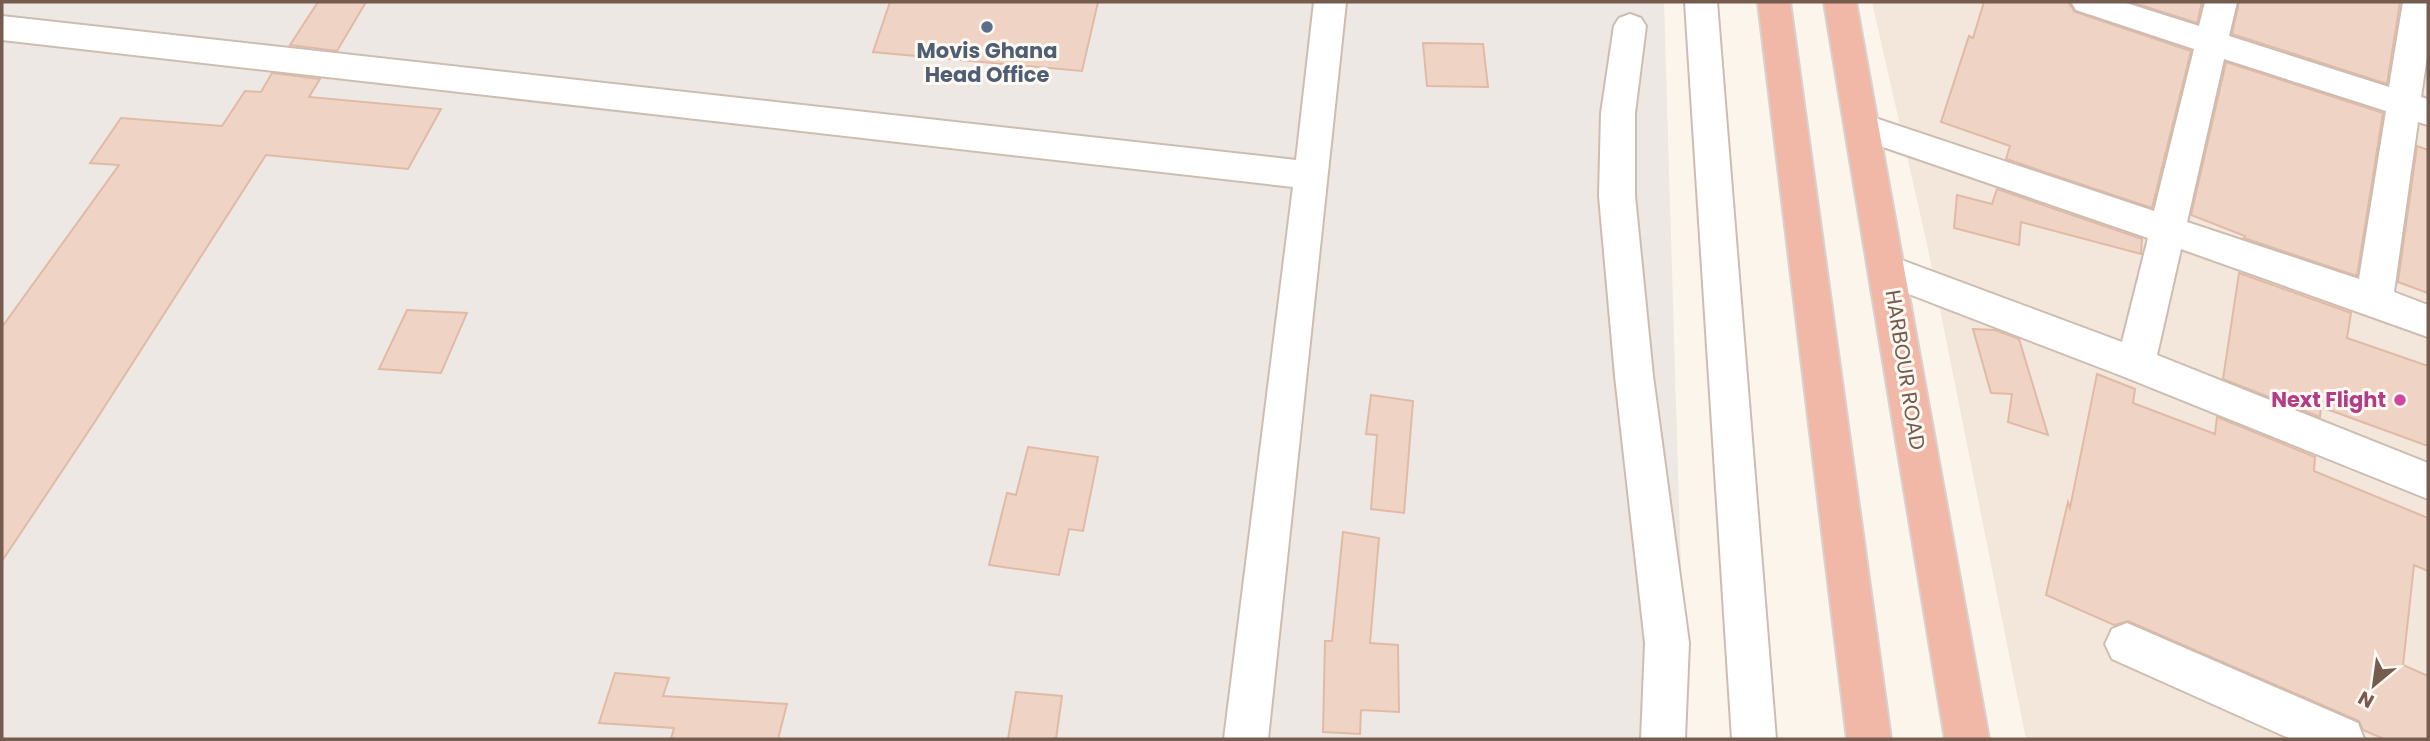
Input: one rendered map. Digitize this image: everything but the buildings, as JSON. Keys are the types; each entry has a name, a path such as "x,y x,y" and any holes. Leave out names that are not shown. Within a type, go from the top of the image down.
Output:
{"highway":[{"path":"1774,2 1868,738"},
{"name":"HARBOUR ROAD","path":"1840,2 1967,739"}],"street":[{"path":"1246,739 1330,2"},
{"path":"1701,2 1754,739"},
{"path":"2087,2 2415,108"},
{"path":"2136,364 2221,2"},
{"path":"2374,300 2415,108 2419,2"},
{"path":"1630,26 1618,113 1617,196 1634,376 1667,643 1663,739"},
{"path":"2,28 1312,175"},
{"path":"1863,127 2374,300 2428,321"},
{"path":"1888,270 2136,364 2428,481"},
{"path":"2127,645 2342,739"}],"shaded area":[{"path":"2,2 1664,2 1686,739 2,739"},
{"path":"1872,2 2428,2 2428,739 2026,739 1927,244"}],"place":[{"name":"Movis Ghana Head Office","path":"987,27"},
{"name":"Next Flight","path":"2400,400"}]}
